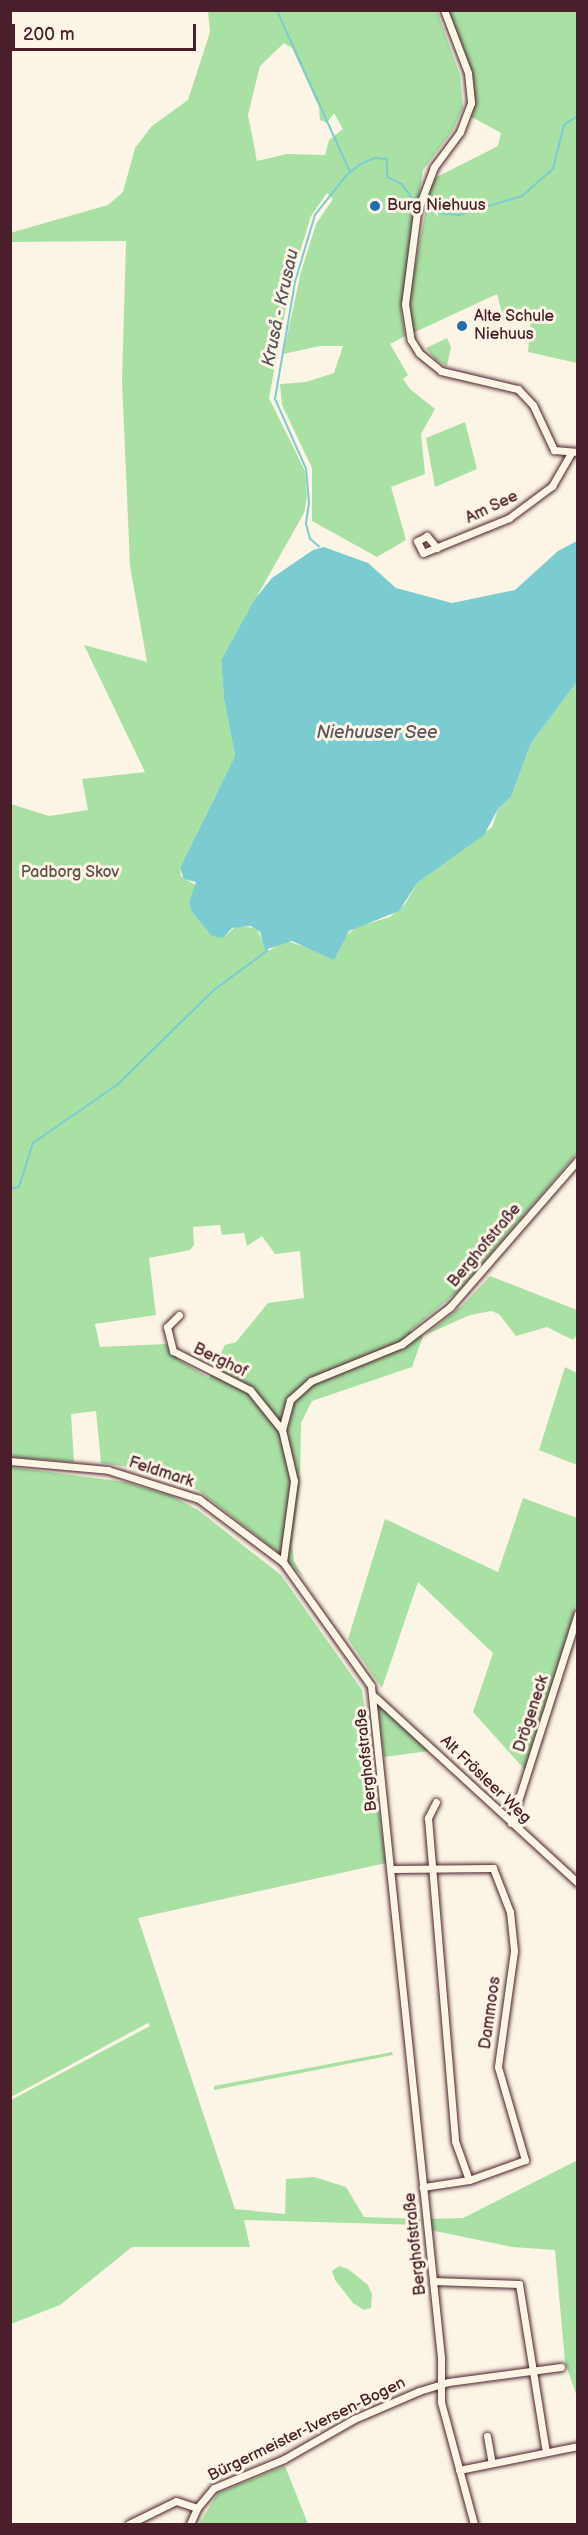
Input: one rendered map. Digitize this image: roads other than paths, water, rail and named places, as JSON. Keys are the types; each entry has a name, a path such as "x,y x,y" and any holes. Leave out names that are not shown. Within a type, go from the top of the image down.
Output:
{"street":[{"path":"444,10 468,73 471,103 460,132 429,176 417,212 405,304 411,340 419,354 441,372 518,389 540,417 550,446 560,452 574,453"},
{"name":"Am See","path":"437,548 509,518 531,504 552,486 574,453"},
{"name":"Berghofstraße","path":"474,2524 444,2421 434,2281 374,1696 351,1655 283,1562 294,1481 282,1430 290,1400 300,1388 402,1344 450,1307 578,1160"},
{"name":"Berghof","path":"179,1315 167,1327 173,1350 250,1390 282,1430"},
{"name":"Feldmark","path":"10,1461 108,1470 174,1489 199,1499 283,1562"},
{"name":"Drögeneck","path":"511,1823 578,1613"},
{"name":"Alt Frösleer Weg","path":"374,1696 578,1884"},
{"path":"436,1802 428,1818 455,2141 469,2180"},
{"name":"Dammoos","path":"392,1869 493,1868 510,1912 514,1951 498,2067 502,2092 526,2157 469,2180 423,2187"},
{"path":"434,2281 519,2284 531,2371 546,2452"},
{"name":"Bürgermeister-Iversen-Bogen","path":"190,2524 196,2508 225,2481 284,2459 354,2420 441,2384 561,2367"},
{"path":"487,2436 492,2463"},
{"path":"459,2470 578,2446"},
{"path":"129,2524 176,2501 196,2508"}],"water":[{"name":"Niehuuser See","path":"577,541 577,682 531,743 511,797 498,809 484,835 417,883 399,911 349,931 334,960 292,941 265,950 260,932 251,926 232,928 223,938 212,936 192,912 189,902 196,882 184,879 180,868 235,756 224,699 221,660 255,599 272,578 313,550 324,547 368,563 396,588 452,603 515,590 558,551"}],"waterway":[{"path":"277,10 350,171"},
{"name":"Kruså - Krusau","path":"578,64 578,94"},
{"name":"Kruså - Krusau","path":"424,205 440,213 459,215 522,196 553,169 564,125 578,116"},
{"name":"Kruså - Krusau","path":"319,547 310,539 306,524 309,503 306,469 275,399 295,282 315,215 346,176 359,165 375,158 387,159 388,177 402,184 415,202"},
{"path":"10,1189 19,1187 33,1143 117,1085 214,990 267,951"}],"place":[{"name":"Burg Niehuus","path":"375,206"},
{"name":"Alte Schule Niehuus","path":"462,326"}],"park label":[{"name":"Padborg Skov","path":"70,873"}]}
